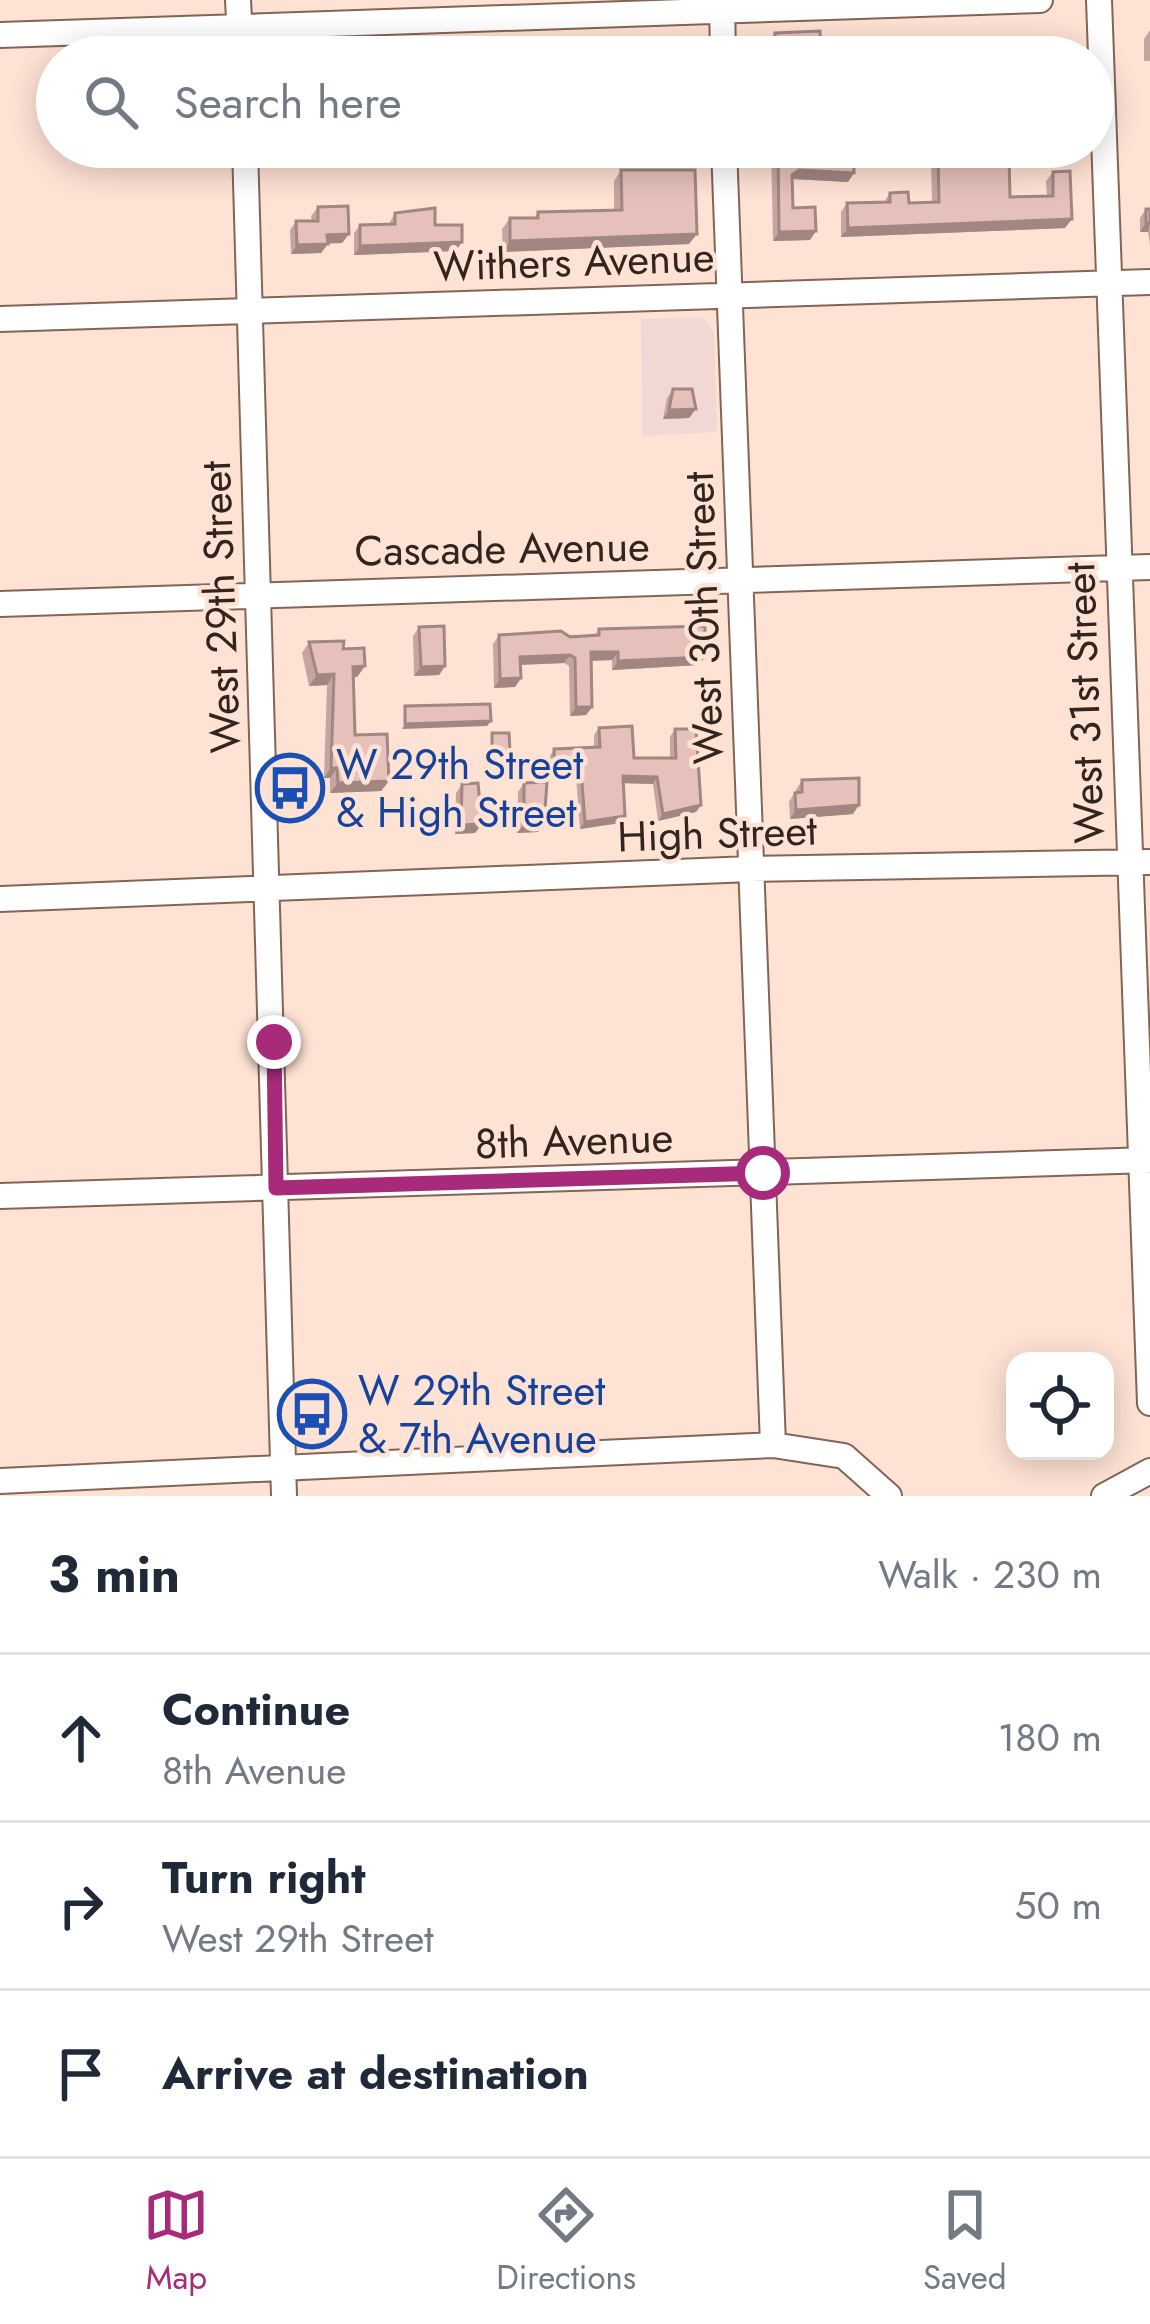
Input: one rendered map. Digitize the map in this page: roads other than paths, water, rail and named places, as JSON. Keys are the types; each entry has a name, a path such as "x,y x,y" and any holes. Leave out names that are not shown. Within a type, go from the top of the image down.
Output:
{"street":[{"path":"238,0 239,36"},
{"path":"0,35 239,31 722,6 1040,0"},
{"name":"West 31st Street","path":"1100,0 1101,36"},
{"path":"722,6 723,36"},
{"name":"West 29th Street","path":"246,168 262,594 284,1483"},
{"name":"West 30th Street","path":"725,168 773,1445"},
{"name":"West 31st Street","path":"1105,168 1118,568 1140,862 1150,1403"},
{"name":"Withers Avenue","path":"0,319 1150,281"},
{"name":"Cascade Avenue","path":"0,604 1150,567"},
{"name":"High Street","path":"0,899 751,869 1140,862"},
{"name":"8th Avenue","path":"0,1196 1144,1160"},
{"path":"0,1481 284,1483 773,1445 844,1456 889,1496"},
{"path":"1104,1496 1150,1472"}],"place":[{"name":"W 29th Street & High Street","path":"290,788"},
{"name":"W 29th Street & 7th Avenue","path":"312,1414"}]}
